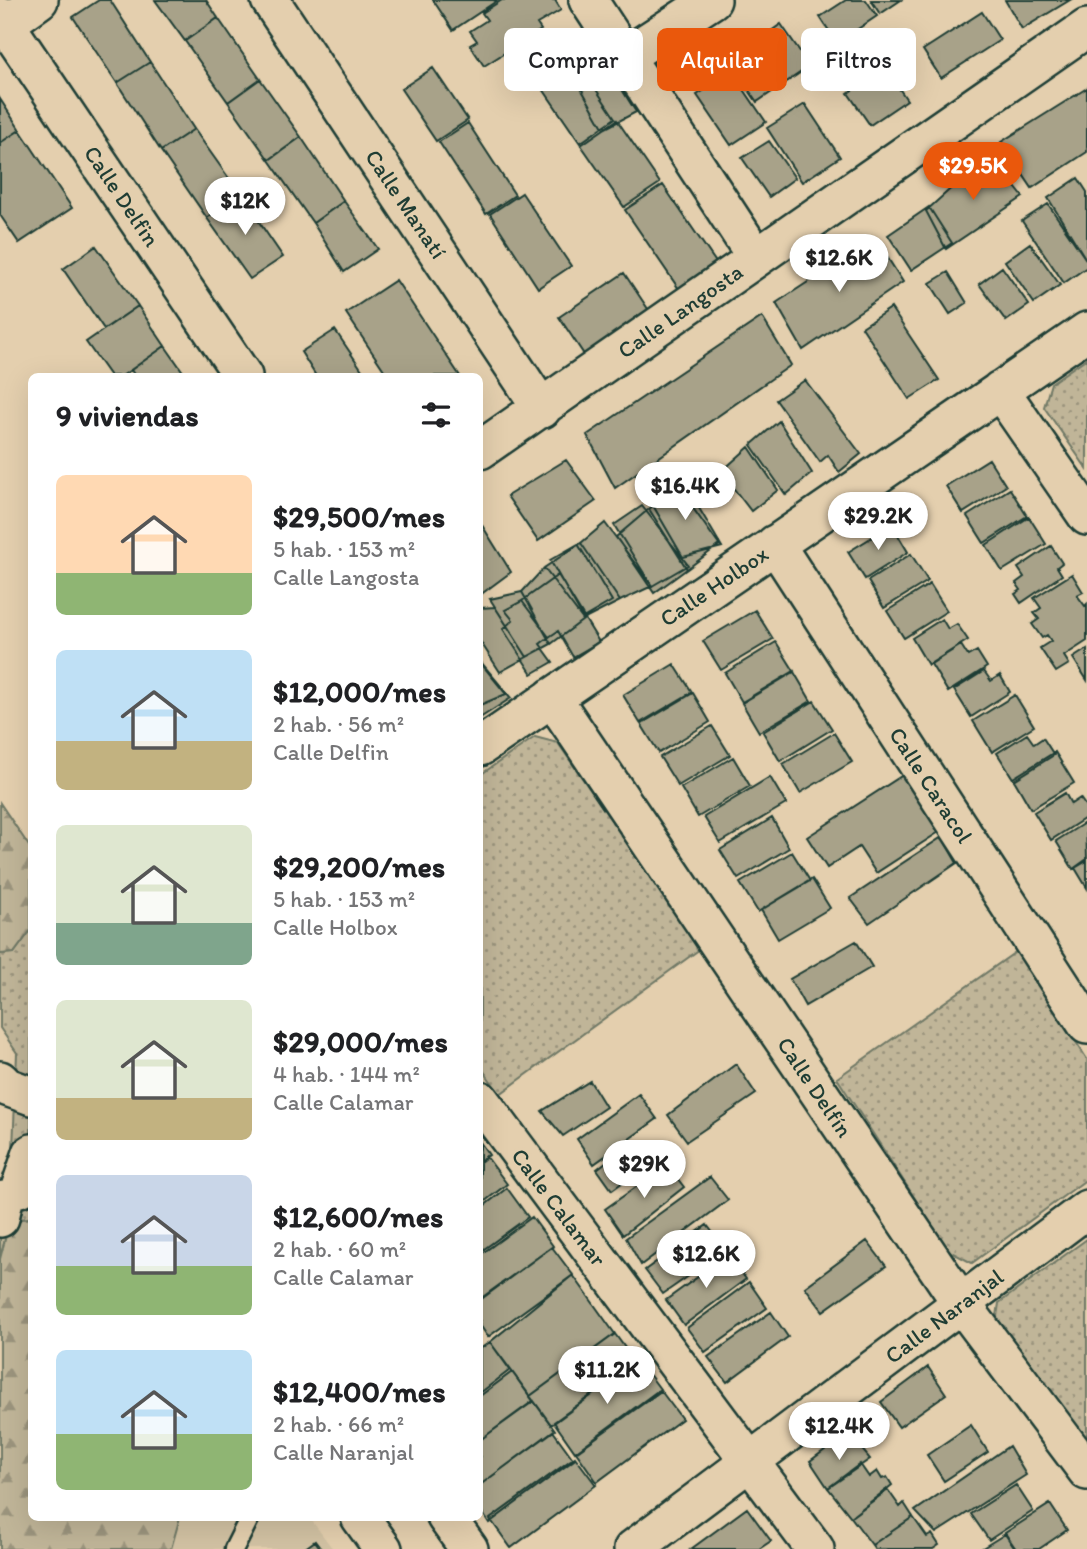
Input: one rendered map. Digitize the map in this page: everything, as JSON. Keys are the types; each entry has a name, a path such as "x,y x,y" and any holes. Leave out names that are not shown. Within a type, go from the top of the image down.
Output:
{"street":[{"path":"2,23 39,0"},
{"name":"Calle Manatí","path":"270,0 542,409"},
{"path":"588,0 607,28"},
{"path":"643,45 712,0"},
{"name":"Calle Delfin","path":"2,23 241,373"},
{"name":"Calle Langosta","path":"483,448 1087,28"},
{"path":"643,82 756,257"},
{"name":"Calle Holbox","path":"483,745 1087,331"},
{"path":"1000,390 1087,516"},
{"name":"Calle Caracol","path":"775,544 1087,1025"},
{"name":"Calle Delfín","path":"552,697 961,1303 1087,1471"},
{"path":"0,1080 7,1087 28,1095"},
{"name":"Calle Calamar","path":"483,1104 815,1549"},
{"path":"11,1199 28,1162"},
{"name":"Calle Naranjal","path":"633,1549 1087,1209"},
{"path":"363,1521 383,1549"},
{"path":"449,1521 469,1549"}],"lane":[{"path":"234,1549 248,1521"}],"shaded area":[{"path":"179,1521 312,1521 333,1549 171,1549"}],"green space":[{"path":"1087,358 1087,469 1044,407 1051,383"},
{"path":"535,737 558,743 700,949 500,1094 483,1070 483,773"},
{"path":"0,803 28,845 28,934 14,953 0,954"},
{"path":"28,934 28,1218 10,1220 17,1053 0,1028 0,954 14,953"},
{"path":"1017,951 1087,1059 1087,1179 972,1263 949,1251 837,1078"},
{"path":"28,1218 28,1521 179,1521 171,1549 0,1549 0,1259 10,1220"},
{"path":"10,1220 0,1259 0,1227"},
{"path":"1087,1239 1087,1447 996,1323 999,1303"}],"building":[{"path":"99,0 110,0 150,62 117,83 73,17"},
{"path":"155,0 206,0 218,18 185,41"},
{"path":"433,0 498,0 453,30"},
{"path":"502,0 555,0 561,10 537,24 540,28 504,28 504,53 484,66 470,45 477,41 470,31 487,20 482,13"},
{"path":"846,0 866,0 877,16 859,28 827,28 820,17"},
{"path":"871,0 901,0 880,14"},
{"path":"1005,0 1070,0 1022,29"},
{"path":"982,12 1000,40 941,78 923,50"},
{"path":"218,18 260,79 228,102 185,41"},
{"path":"787,33 801,53 801,72 787,82"},
{"path":"150,62 194,129 161,151 117,83"},
{"path":"433,68 468,120 436,141 401,89"},
{"path":"260,79 301,137 269,160 228,102"},
{"path":"1087,88 1087,152 1032,188 1001,142"},
{"path":"544,91 597,91 615,118 580,143"},
{"path":"583,91 623,91 636,112 604,129"},
{"path":"703,91 745,91 766,122 731,145 697,95"},
{"path":"749,91 773,91 757,102"},
{"path":"901,91 907,100 870,125 848,93"},
{"path":"0,99 20,130 0,143"},
{"path":"805,104 840,157 802,182 767,128"},
{"path":"617,120 660,183 624,207 581,145"},
{"path":"468,123 515,195 486,214 439,142"},
{"path":"194,129 240,194 207,218 161,151"},
{"path":"20,130 72,208 19,243 0,215 0,143"},
{"path":"301,137 344,201 313,223 269,160"},
{"path":"769,141 795,178 769,197 742,158"},
{"path":"989,154 1023,197 946,249 926,211"},
{"path":"1078,178 1087,192 1087,261 1048,198"},
{"path":"663,185 719,267 681,292 625,210"},
{"path":"522,193 571,266 538,288 490,214"},
{"path":"240,194 283,257 250,279 207,218"},
{"path":"344,201 378,249 344,272 313,223"},
{"path":"1048,204 1087,261 1087,267 1064,283 1022,221"},
{"path":"929,207 952,243 911,270 888,235"},
{"path":"875,238 903,282 803,350 776,303"},
{"path":"1030,243 1060,285 1034,303 1005,261"},
{"path":"96,246 138,306 104,329 63,269"},
{"path":"1002,267 1029,305 1006,321 979,284"},
{"path":"948,272 967,303 950,314 930,283"},
{"path":"624,273 650,312 585,356 559,317"},
{"path":"396,280 458,373 386,373 346,313"},
{"path":"138,306 165,346 126,373 108,373 86,342"},
{"path":"891,308 939,380 909,399 862,327"},
{"path":"762,317 791,365 615,488 587,435"},
{"path":"335,330 364,373 314,373 301,352"},
{"path":"165,346 184,373 133,373 131,370"},
{"path":"805,380 861,454 839,472 828,455 820,462 776,400"},
{"path":"779,421 812,473 786,495 751,445"},
{"path":"749,447 778,490 751,511 721,472"},
{"path":"989,459 1006,486 963,513 946,486"},
{"path":"566,460 596,501 538,541 507,496"},
{"path":"683,481 722,547 683,557 651,502"},
{"path":"678,487 719,545 687,569 649,509"},
{"path":"1010,489 1027,516 984,543 967,516"},
{"path":"642,506 688,565 652,586 614,525"},
{"path":"649,509 687,569 654,593 616,537"},
{"path":"1029,517 1046,544 1002,571 986,545"},
{"path":"605,523 652,586 620,601 581,543"},
{"path":"892,525 908,552 865,579 848,552"},
{"path":"483,527 511,572 483,593"},
{"path":"581,543 620,601 583,620 544,568"},
{"path":"578,544 612,601 583,618 550,560"},
{"path":"1051,546 1062,563 1057,567 1062,575 1021,603 1015,594 1021,590 1016,583 1024,577 1018,568"},
{"path":"911,554 928,581 884,608 868,581"},
{"path":"544,568 583,620 551,644 522,592"},
{"path":"1072,574 1083,592 1077,595 1085,606 1087,604 1087,641 1064,656 1069,664 1056,672 1040,648 1051,641 1047,635 1042,638 1032,624 1039,619 1034,613 1041,608 1034,598"},
{"path":"558,575 599,642 573,657 558,631 549,637 522,601"},
{"path":"930,584 947,611 904,638 887,611"},
{"path":"522,592 551,644 527,657 490,599"},
{"path":"522,601 549,637 540,644 553,662 532,674 503,629 513,620 505,610"},
{"path":"495,607 527,657 500,672 483,646 483,608"},
{"path":"755,610 773,639 721,670 703,641"},
{"path":"942,619 948,629 957,624 968,640 928,665 912,638"},
{"path":"776,642 794,671 742,702 725,673"},
{"path":"961,645 968,656 977,651 987,667 948,692 931,664"},
{"path":"1087,649 1087,680 1073,658"},
{"path":"674,664 692,692 640,723 623,695"},
{"path":"483,665 511,698 483,716"},
{"path":"483,666 506,694 483,704"},
{"path":"984,671 991,681 1000,675 1010,692 971,717 954,690"},
{"path":"794,672 811,701 759,732 742,703"},
{"path":"693,693 710,722 659,753 641,724"},
{"path":"1015,695 1034,726 992,752 973,721"},
{"path":"814,701 832,729 780,761 763,732"},
{"path":"712,726 730,755 678,786 660,757"},
{"path":"834,733 852,762 800,793 783,764"},
{"path":"1027,734 1034,744 1043,738 1054,755 1014,780 997,753"},
{"path":"1055,752 1074,783 1031,809 1013,778"},
{"path":"733,757 750,786 698,817 681,788"},
{"path":"903,775 939,832 876,873 859,847 827,868 807,837"},
{"path":"770,777 786,804 720,843 704,817"},
{"path":"1065,793 1071,804 1080,798 1087,808 1087,817 1051,840 1034,812"},
{"path":"772,818 789,848 738,879 720,850"},
{"path":"1086,822 1087,859 1073,869 1056,841"},
{"path":"942,837 957,863 869,923 850,898"},
{"path":"792,852 810,881 758,912 740,883"},
{"path":"1087,861 1087,888 1075,868"},
{"path":"812,879 830,908 778,939 761,910"},
{"path":"856,941 872,967 805,1006 790,979"},
{"path":"736,1064 756,1094 687,1141 668,1115"},
{"path":"590,1081 606,1107 563,1136 542,1111"},
{"path":"639,1094 657,1119 594,1164 577,1139"},
{"path":"629,1144 645,1166 612,1190 597,1169"},
{"path":"483,1146 489,1155 483,1160"},
{"path":"486,1156 507,1184 483,1203 483,1158"},
{"path":"667,1165 684,1187 623,1235 605,1209"},
{"path":"710,1177 728,1200 641,1265 626,1238"},
{"path":"507,1188 528,1217 483,1250 483,1207"},
{"path":"532,1217 553,1246 483,1298 483,1253"},
{"path":"707,1225 726,1250 663,1294 645,1270"},
{"path":"867,1241 886,1266 823,1311 805,1287"},
{"path":"552,1247 573,1275 488,1337 483,1330 483,1297"},
{"path":"728,1255 746,1279 684,1325 666,1300"},
{"path":"573,1275 615,1334 530,1396 490,1342"},
{"path":"749,1282 767,1308 705,1352 687,1328"},
{"path":"771,1312 788,1337 727,1382 708,1357"},
{"path":"615,1334 636,1363 551,1425 530,1396"},
{"path":"490,1342 510,1370 483,1391 483,1347"},
{"path":"639,1361 660,1389 575,1452 554,1422"},
{"path":"928,1367 946,1394 899,1427 881,1402"},
{"path":"512,1372 533,1401 483,1438 483,1394"},
{"path":"661,1391 682,1419 597,1482 576,1452"},
{"path":"534,1401 555,1430 483,1483 483,1438"},
{"path":"971,1425 988,1452 944,1481 927,1455"},
{"path":"553,1431 574,1460 489,1523 483,1514 483,1483"},
{"path":"841,1438 848,1447 856,1442 870,1459 828,1488 810,1461"},
{"path":"1009,1446 1026,1475 936,1533 915,1511"},
{"path":"575,1457 596,1485 511,1548 490,1519"},
{"path":"860,1464 869,1477 877,1471 882,1479 887,1477 892,1485 851,1517 828,1488"},
{"path":"1016,1485 1033,1511 989,1540 971,1514"},
{"path":"888,1490 900,1507 904,1503 913,1517 872,1545 851,1517"},
{"path":"1050,1504 1067,1530 1039,1549 1016,1549 1005,1533"},
{"path":"747,1508 771,1541 759,1549 691,1549"},
{"path":"913,1517 927,1537 932,1534 939,1545 933,1549 875,1549 872,1545"},
{"path":"1005,1534 1015,1549 981,1549"},
{"path":"315,1541 321,1549 304,1549"}]}
